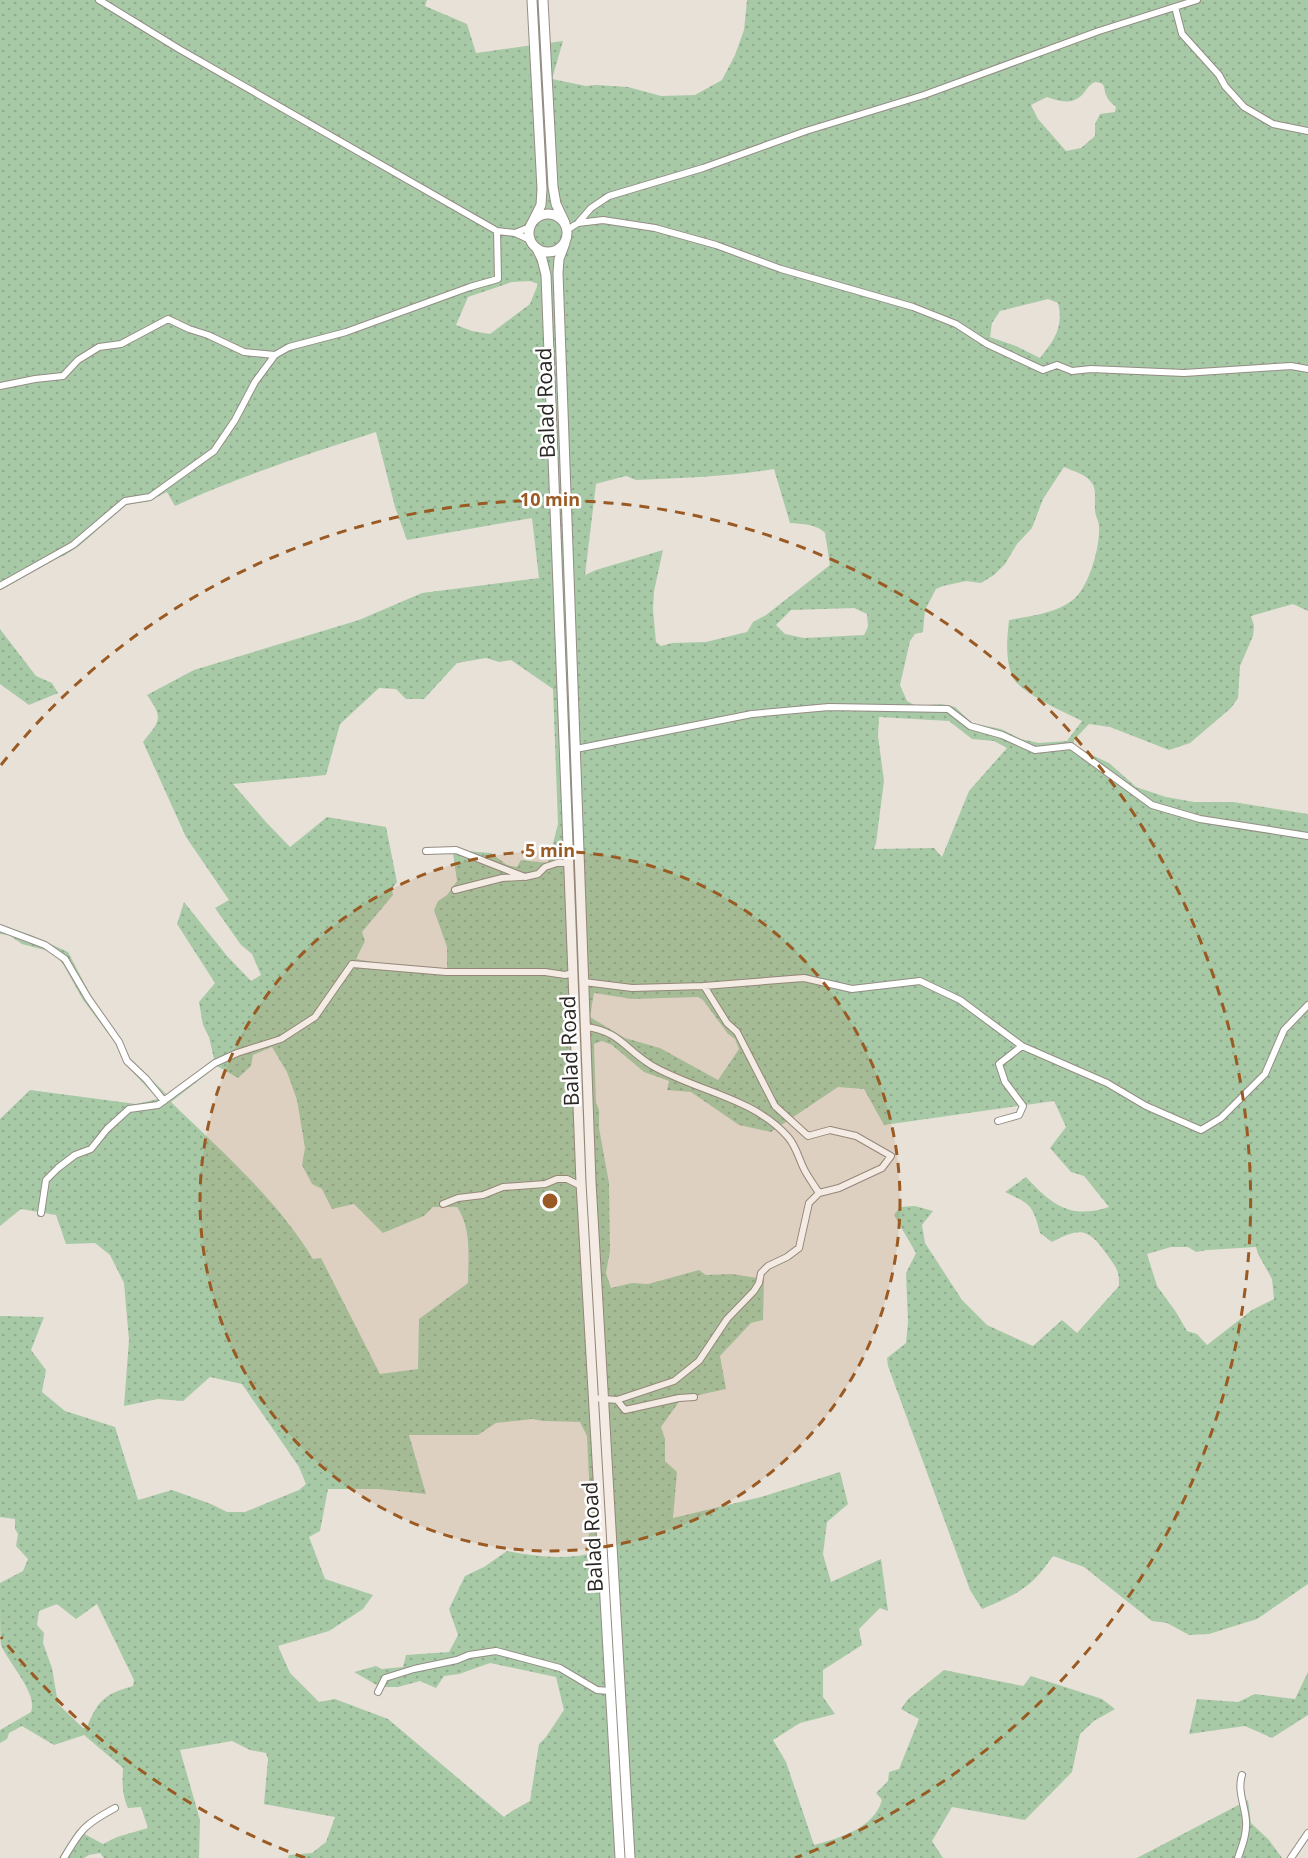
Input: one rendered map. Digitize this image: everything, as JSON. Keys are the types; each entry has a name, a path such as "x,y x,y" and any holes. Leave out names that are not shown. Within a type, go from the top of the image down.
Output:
{"highway":[{"path":"532,0 542,189 541,205 529,233 530,240 537,249 548,252 555,251 565,243 566,227 556,204 553,187 543,0"},
{"path":"531,224 542,214 549,213 561,218 566,227"},
{"name":"Balad Road","path":"565,243 559,259 558,273 591,1182 630,1858"},
{"name":"Balad Road","path":"537,249 546,274 581,1183 620,1858"}],"street":[{"path":"99,0 179,49 497,231 515,233 530,240"},
{"path":"578,224 591,208 609,196 703,168 806,131 924,95 1099,31 1197,0"},
{"path":"1175,7 1182,34 1244,107 1272,124 1308,131"},
{"path":"566,227 603,220 645,226 716,245 956,324 987,344 1042,370 1057,365 1072,371 1091,369 1184,373 1291,366 1308,369"},
{"path":"515,233 531,224"},
{"path":"0,585 73,545 125,501 150,497 214,451 235,420 255,382 275,355 289,347 346,332 498,279 497,231"},
{"path":"0,386 63,376 78,360 99,347 121,344 168,319 244,352 275,355"},
{"path":"576,749 752,714 829,707 948,709 970,726 1002,735 1035,750 1071,746 1152,805 1200,819 1308,836"},
{"path":"426,851 456,850 525,877"},
{"path":"455,890 502,878 538,874 545,867 557,863 568,863"},
{"path":"0,928 45,945 65,959 88,998 119,1042 127,1061 164,1101"},
{"path":"42,1213 46,1180 75,1155 91,1149 107,1129 129,1109 158,1105 215,1063 237,1053 281,1039 315,1017 352,964 446,972 544,972 565,975 573,973"},
{"path":"584,982 632,988 704,986 804,978 852,989 920,981 960,1000 1022,1046 1107,1083 1146,1106 1201,1130 1221,1118 1265,1074 1284,1030 1308,1005"},
{"path":"592,1398 616,1400 674,1381 699,1361 727,1319 754,1291 761,1273 768,1266 799,1248 809,1203 819,1193 839,1188 882,1168 891,1156 856,1136 830,1130 808,1136 775,1106 737,1032 727,1023 704,986"},
{"path":"586,1027 601,1029 614,1036 652,1066 714,1092 768,1119 789,1137 804,1169 819,1193"},
{"path":"998,1120 1019,1115 1023,1106 1005,1082 999,1064 1022,1046"},
{"path":"442,1204 458,1198 483,1195 503,1187 546,1184 557,1179 581,1183"},
{"path":"616,1400 625,1410 694,1397"},
{"path":"378,1692 386,1678 469,1655 496,1652 560,1668 597,1690 610,1690"},
{"path":"1238,1858 1244,1842 1246,1827 1240,1790 1242,1774"},
{"path":"64,1858 80,1831 115,1808"},
{"path":"1291,1858 1308,1833"}],"green space":[{"path":"0,0 427,0 425,6 467,24 476,53 563,41 552,79 586,86 628,87 661,96 695,95 722,80 735,55 744,30 747,0 1308,0 1308,611 1293,604 1251,616 1254,626 1253,636 1240,666 1238,698 1231,708 1190,743 1169,750 1110,727 1089,724 1074,740 1074,747 1109,763 1136,787 1166,797 1194,802 1233,802 1308,814 1308,1584 1257,1619 1209,1634 1189,1635 1167,1623 1152,1621 1084,1567 1053,1556 1023,1589 982,1609 970,1590 888,1366 887,1358 906,1343 908,1322 906,1273 916,1253 894,1215 900,1207 915,1206 933,1211 922,1225 925,1243 962,1300 987,1325 1033,1346 1062,1320 1077,1333 1119,1286 1119,1276 1115,1267 1090,1235 1078,1232 1052,1242 1040,1233 1029,1206 1005,1192 1026,1177 1044,1195 1062,1207 1083,1212 1109,1207 1084,1176 1071,1172 1050,1148 1066,1127 1054,1101 884,1125 864,1089 838,1087 771,1132 739,1125 691,1092 667,1090 669,1081 644,1072 612,1045 602,1041 594,1044 596,1102 609,1183 610,1251 606,1273 611,1288 632,1283 648,1284 699,1270 706,1275 732,1274 764,1279 763,1320 751,1323 720,1356 726,1389 681,1399 661,1427 665,1439 665,1461 677,1472 673,1518 761,1497 840,1472 848,1504 827,1522 823,1554 831,1582 881,1559 888,1611 880,1608 859,1629 862,1645 823,1670 823,1697 835,1714 800,1723 773,1740 786,1762 814,1845 855,1830 864,1825 878,1810 882,1800 876,1793 888,1781 889,1772 899,1769 919,1719 901,1709 908,1699 944,1670 1023,1686 1031,1676 1102,1699 1115,1709 1094,1721 1080,1734 1072,1772 1025,1820 952,1807 932,1841 943,1858 288,1858 289,1855 312,1853 326,1842 335,1817 264,1804 268,1759 266,1753 250,1750 232,1741 180,1750 200,1820 199,1858 104,1858 100,1853 84,1858 59,1858 77,1830 103,1844 117,1837 148,1828 141,1807 128,1808 123,1788 123,1768 84,1735 54,1745 22,1726 9,1733 7,1739 0,1743 0,1730 31,1712 32,1704 27,1687 1,1645 0,1583 23,1571 28,1559 16,1546 18,1534 15,1529 15,1519 0,1517 0,1316 44,1317 31,1350 46,1370 42,1392 65,1411 115,1427 138,1500 172,1490 227,1512 245,1512 299,1490 306,1484 299,1467 242,1384 210,1377 183,1401 158,1399 124,1406 129,1340 124,1283 110,1255 95,1243 66,1244 56,1215 21,1209 0,1226 0,1119 30,1090 136,1104 158,1099 125,1064 114,1041 83,1000 63,964 52,952 22,944 9,935 0,934 0,925 31,935 68,952 89,992 129,1057 167,1095 214,1059 209,1037 203,1025 199,1002 215,983 177,924 184,902 227,956 251,981 261,975 252,954 241,945 215,908 229,900 186,837 143,742 158,719 156,709 147,695 194,670 359,620 422,593 539,578 532,518 407,540 395,507 376,432 249,475 175,506 167,492 149,501 126,505 79,546 0,589","holes":["1095,82 1103,84 1108,99 1116,107 1115,112 1100,114 1095,124 1095,136 1081,148 1066,151 1038,119 1031,105 1047,97 1060,101 1073,101 1081,96","530,281 538,284 530,304 490,334 456,325 468,297 512,282","1048,299 1058,303 1059,326 1050,345 1040,358 990,337 992,323 1000,311","1064,467 1079,473 1092,483 1099,535 1093,564 1082,590 1070,602 1054,610 1009,620 1008,662 1016,682 1043,702 1082,721 1067,741 1039,743 1021,739 1001,729 972,723 955,707 941,704 916,706 907,701 900,685 910,641 915,634 923,632 925,610 936,589 966,581 981,583 1005,564 1017,544 1032,528 1043,499","774,469 790,523 814,526 825,533 830,565 766,615 753,622 747,632 706,642 672,643 661,646 656,642 653,610 654,591 663,550 585,575 596,484 626,476 636,480 722,475","854,608 867,614 868,627 864,635 804,638 785,634 776,625 791,610","486,658 499,662 511,660 553,689 558,824 548,863 521,860 517,867 507,865 491,853 466,851 452,847 457,881 447,895 438,901 434,910 447,947 447,969 396,966 356,959 365,941 362,932 393,895 392,889 397,882 386,827 327,817 290,847 233,784 326,775 340,724 379,688 396,689 406,699 424,699 457,663","879,717 949,721 972,739 994,741 1007,748 969,791 942,857 934,848 874,849 884,781 878,736","594,993 632,999 698,997 703,1000 728,1034 735,1039 739,1049 718,1080 660,1048 625,1038 590,1017","272,1047 287,1072 297,1100 305,1148 302,1165 312,1184 322,1189 332,1209 354,1204 383,1233 424,1216 433,1207 457,1207 467,1234 468,1283 419,1319 418,1369 380,1374 321,1258 313,1259 299,1237 265,1196 171,1102 217,1066 238,1078 251,1066 253,1055","1171,1247 1188,1247 1196,1252 1256,1247 1272,1279 1274,1299 1252,1310 1207,1345 1197,1334 1187,1331 1157,1286 1147,1254","532,1419 580,1422 587,1436 590,1501 588,1554 558,1557 507,1551 484,1567 465,1576 449,1609 458,1635 449,1652 406,1655 403,1667 382,1669 376,1666 354,1672 380,1687 398,1687 420,1681 436,1688 444,1676 459,1674 490,1663 556,1677 564,1710 539,1744 530,1801 504,1817 388,1719 335,1699 319,1702 290,1673 278,1646 329,1631 363,1609 373,1595 325,1579 309,1537 320,1531 328,1489 378,1489 426,1494 409,1435 478,1435 496,1423","57,1604 76,1619 97,1604 134,1680 133,1686 104,1699 95,1710 87,1727 83,1728 58,1704 52,1668 43,1643 44,1633 37,1625 39,1611"]},
{"path":"0,629 36,676 52,683 58,693 29,705 0,684"},
{"path":"1308,1672 1308,1715 1272,1738 1245,1726 1189,1734 1197,1699 1238,1702 1255,1694 1295,1699"},
{"path":"1248,1800 1251,1823 1269,1840 1282,1858 1137,1858"}]}
